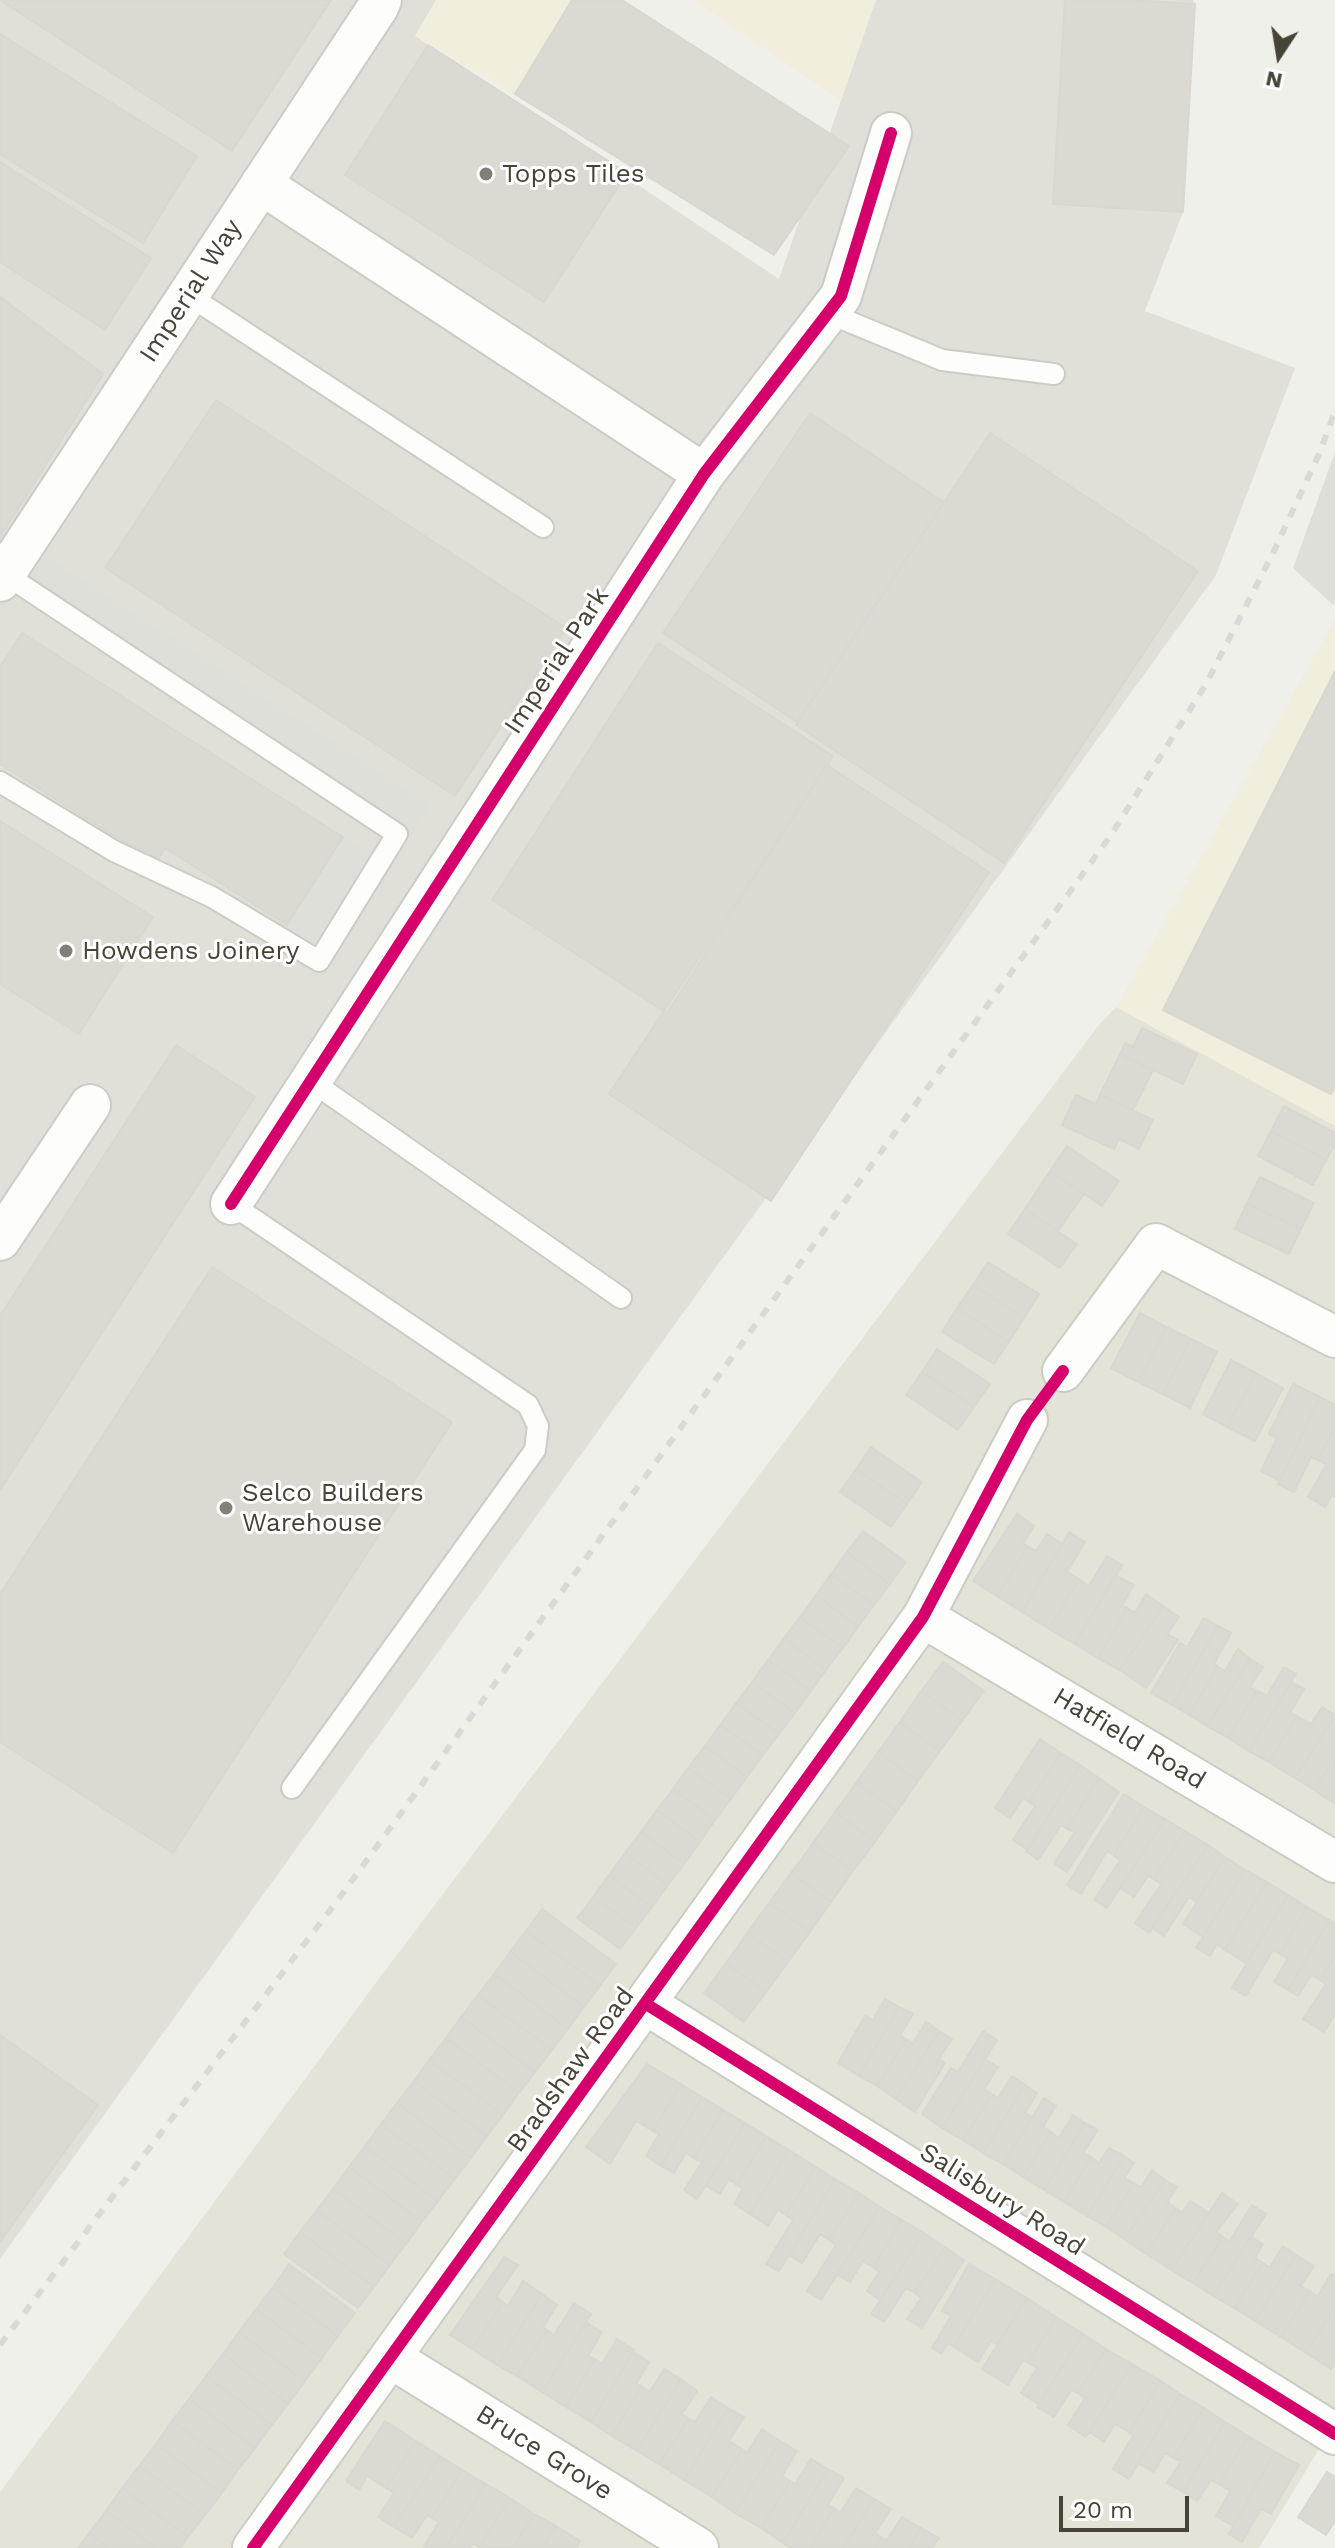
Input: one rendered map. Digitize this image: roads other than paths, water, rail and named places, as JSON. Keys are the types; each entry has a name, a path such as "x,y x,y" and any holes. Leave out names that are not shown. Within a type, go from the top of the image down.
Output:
{"street":[{"name":"Imperial Way","path":"2,578 381,0"},
{"name":"Imperial Park","path":"231,1204 704,474 841,296 891,133"},
{"path":"261,184 704,474"},
{"path":"0,1240 90,1105"},
{"path":"1063,1371 1156,1244 1335,1337"},
{"name":"Bradshaw Road","path":"253,2548 923,1617 1027,1420"},
{"name":"Hatfield Road","path":"923,1617 1335,1862"},
{"name":"Salisbury Road","path":"646,2004 1335,2434"},
{"name":"Bruce Grove","path":"391,2358 698,2548"}],"lane":[{"path":"188,295 543,527"},
{"path":"828,313 942,360 1054,374"},
{"path":"0,782 114,851 212,897 319,961 397,834 2,578"},
{"path":"311,1081 621,1298"},
{"path":"231,1204 528,1405 538,1426 535,1450 292,1788"}],"railway":[{"path":"0,2345 343,1893 1111,835 1206,684 1273,553 1320,452 1335,411"}],"place":[{"name":"Topps Tiles","path":"486,174"},
{"name":"Howdens Joinery","path":"66,951"},
{"name":"Selco Builders Warehouse","path":"226,1508"}]}
